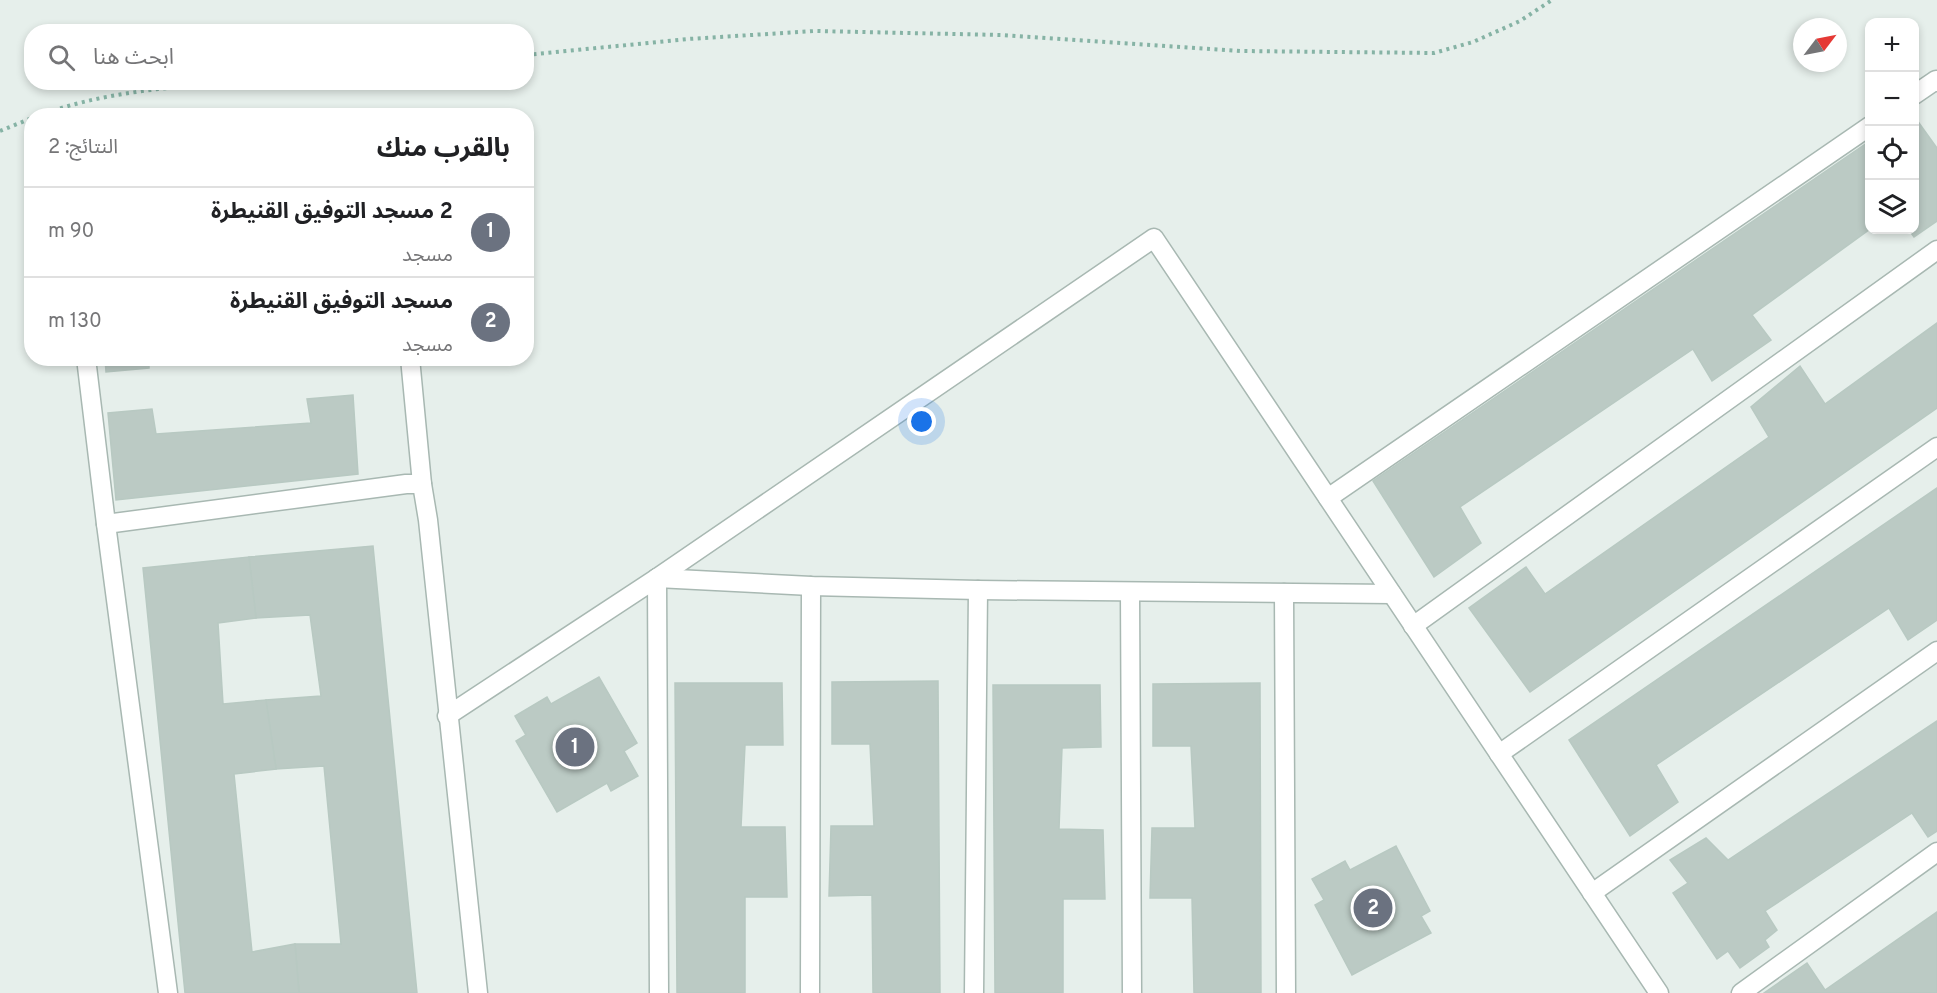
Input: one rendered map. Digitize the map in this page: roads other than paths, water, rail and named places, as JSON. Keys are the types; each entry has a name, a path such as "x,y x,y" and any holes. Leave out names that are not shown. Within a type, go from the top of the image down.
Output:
{"street":[{"path":"1919,92 1936,80 1937,82"},
{"path":"1328,498 1865,129"},
{"path":"447,716 657,578 1154,238 1659,993"},
{"path":"1413,626 1937,250"},
{"path":"87,366 168,993"},
{"path":"411,366 477,993"},
{"path":"1499,754 1937,447"},
{"path":"106,524 406,484 422,484"},
{"path":"657,578 811,586 978,590 1392,594"},
{"path":"657,578 659,993"},
{"path":"810,993 811,586"},
{"path":"974,993 978,590"},
{"path":"1130,592 1132,993"},
{"path":"1284,593 1286,993"},
{"path":"1592,893 1937,651"},
{"path":"1741,993 1937,852"}],"place":[{"name":"2 مسجد التوفيق القنيطرة","path":"575,747"},
{"name":"مسجد التوفيق القنيطرة","path":"1373,908"}]}
